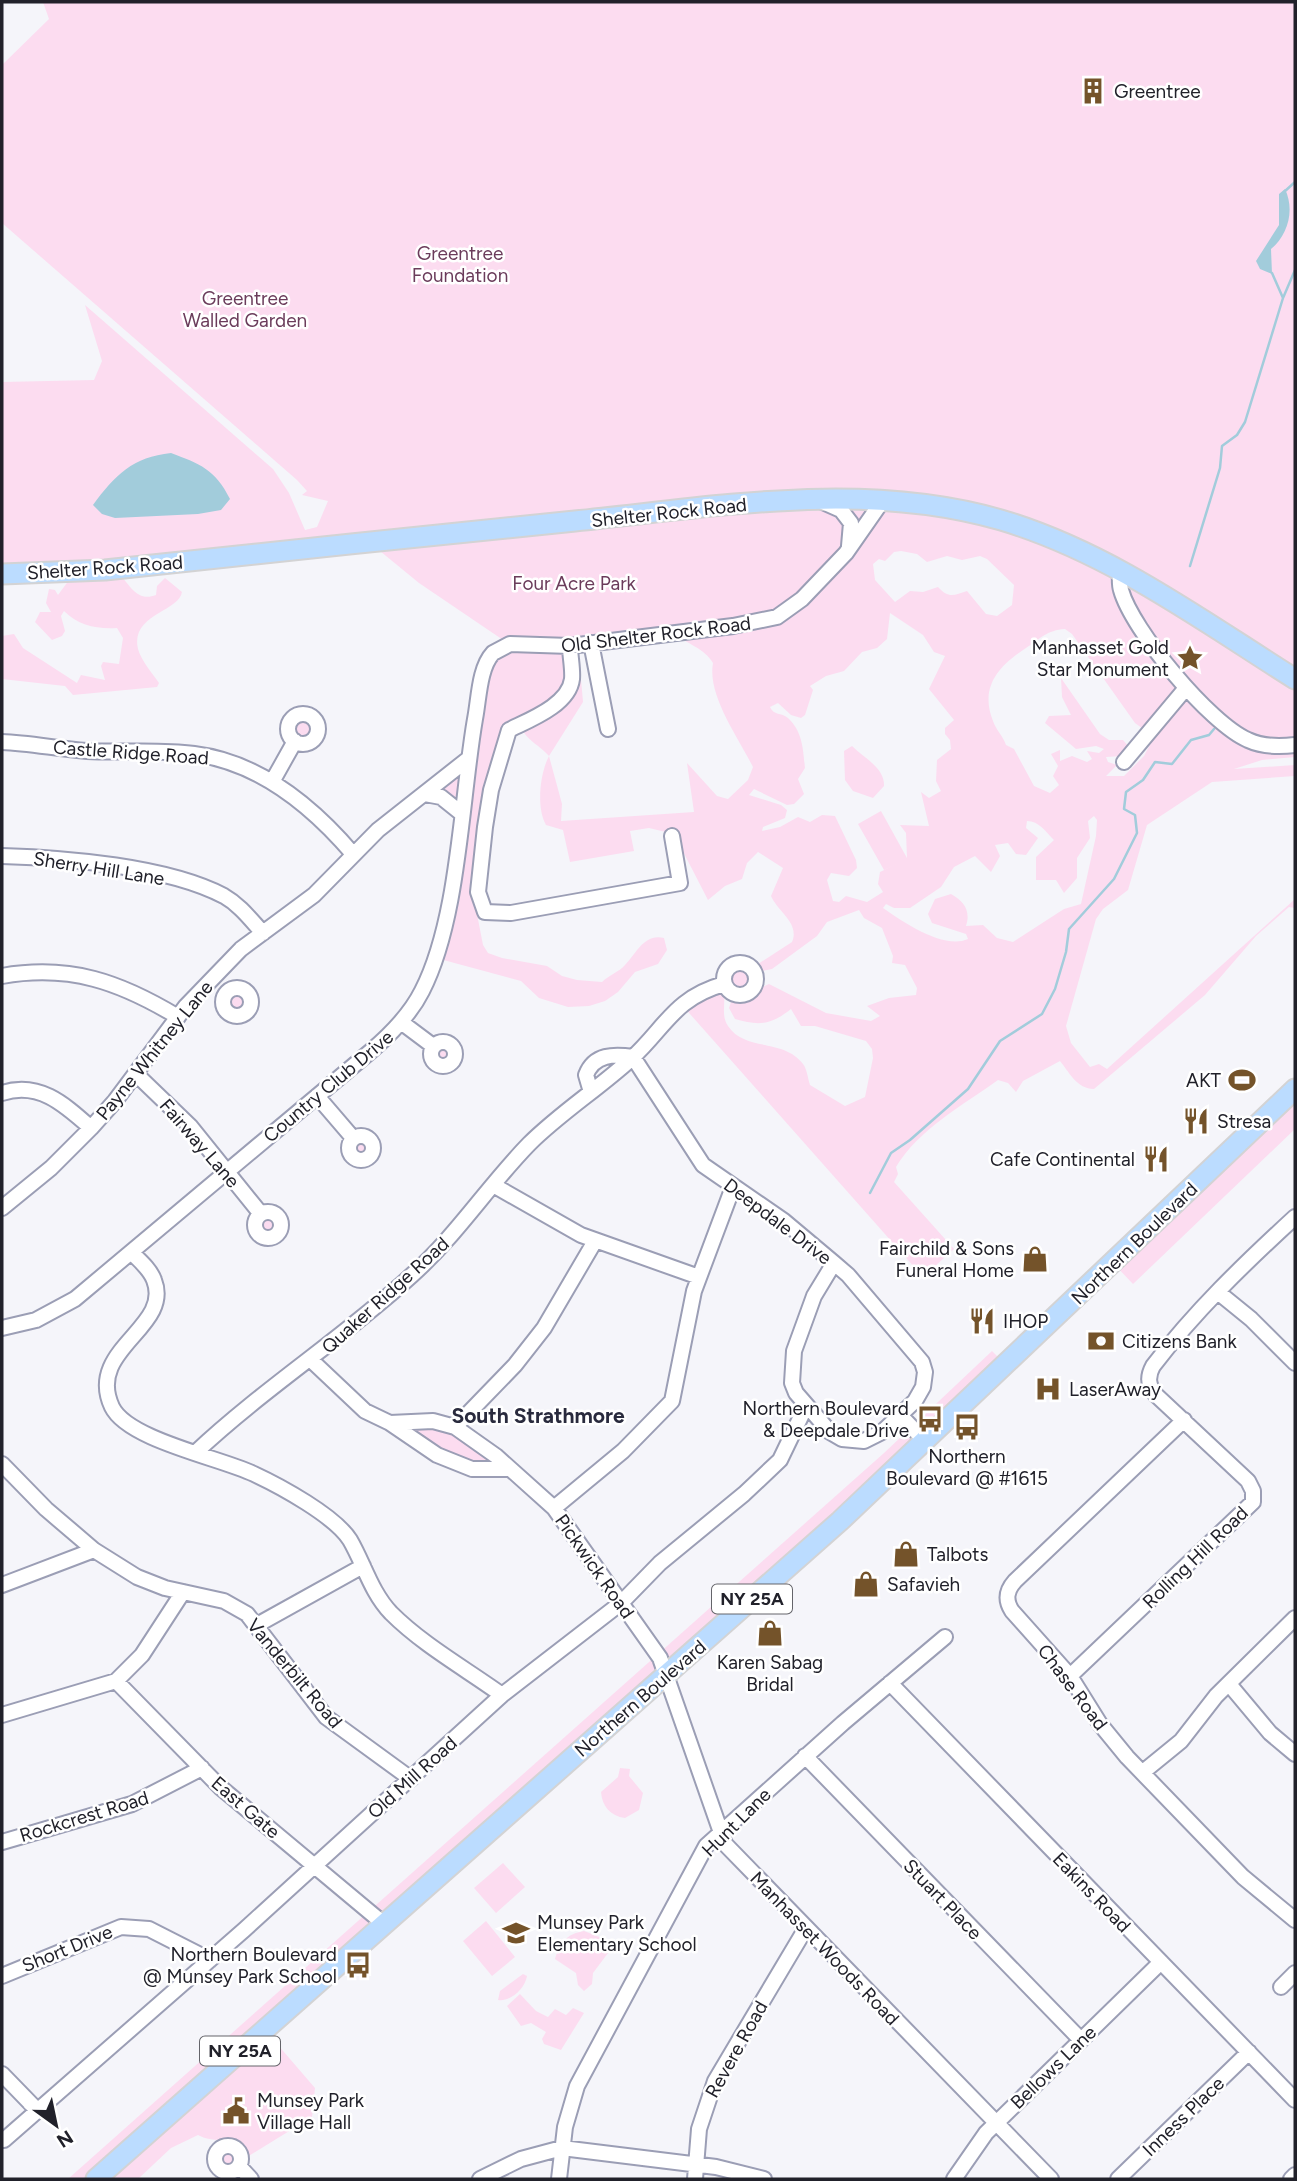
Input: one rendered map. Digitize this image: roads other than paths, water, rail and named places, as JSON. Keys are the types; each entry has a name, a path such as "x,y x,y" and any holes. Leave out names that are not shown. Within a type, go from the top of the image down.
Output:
{"main road":[{"name":"Shelter Rock Road","path":"2,573 105,570 811,500 883,500 925,504 1004,521 1120,569 1295,679"},
{"name":"Northern Boulevard","path":"96,2179 840,1521 1295,1090"}],"street":[{"path":"811,500 833,505 847,515 853,532 846,554"},
{"name":"Old Shelter Rock Road","path":"502,647 570,646 770,620 792,608 846,554 883,500"},
{"path":"1120,569 1119,587 1129,608 1186,688 1215,720 1246,739 1269,746 1295,745"},
{"path":"591,643 608,729"},
{"path":"570,646 569,688 542,713 509,730 505,742 485,827 478,892 485,912 512,914 680,883 672,836"},
{"name":"Country Club Drive","path":"2,1328 48,1315 75,1299 401,1022 422,991 440,944 468,759 487,660 502,647"},
{"path":"1124,762 1186,688"},
{"name":"Castle Ridge Road","path":"2,741 86,751 194,754 237,765 272,782 318,816 353,854"},
{"path":"272,782 295,741"},
{"name":"Payne Whitney Lane","path":"2,1208 51,1168 91,1128 178,1017 214,977 263,933 314,895 378,830 468,759"},
{"path":"425,794 441,797 461,813"},
{"name":"Sherry Hill Lane","path":"2,856 126,868 173,879 224,896 263,933"},
{"path":"2,976 29,971 98,979 138,993 178,1017"},
{"path":"214,977 228,992"},
{"name":"Quaker Ridge Road","path":"195,1453 242,1409 311,1360 428,1260 538,1135 633,1057 659,1026 689,999 724,984"},
{"path":"401,1022 433,1046"},
{"path":"591,1092 586,1075 594,1063 610,1056 633,1057"},
{"name":"Deepdale Drive","path":"633,1057 694,1155 733,1188 784,1221 834,1262 922,1362 925,1373 923,1387 901,1416 874,1438 853,1441 830,1432 806,1406"},
{"name":"Fairway Lane","path":"136,1073 190,1126 261,1214"},
{"path":"2,1093 22,1088 49,1095 91,1128"},
{"path":"317,1096 353,1138"},
{"path":"494,1185 595,1241 699,1277"},
{"path":"554,1508 623,1451 669,1406 676,1388 685,1324 699,1277 733,1188"},
{"name":"Rolling Hill Road","path":"1070,1676 1253,1502 1253,1491 1248,1481 1153,1392 1149,1374 1202,1305 1219,1293 1295,1217"},
{"path":"455,1427 500,1381 544,1328 595,1241"},
{"path":"131,1252 152,1276 157,1299 150,1317 120,1348 114,1359 109,1376 110,1400 116,1413 127,1423 195,1453 254,1474 332,1521 349,1538 377,1595 404,1625 502,1695"},
{"path":"806,1406 793,1386 794,1351 814,1296 834,1262"},
{"path":"1219,1293 1251,1318 1295,1363"},
{"path":"311,1360 365,1411 390,1423 437,1455 472,1469 509,1469"},
{"name":"Old Mill Road","path":"4,2140 209,1960 502,1695 621,1602 660,1563 780,1460 806,1406"},
{"path":"901,1416 925,1441"},
{"name":"Chase Road","path":"1184,1420 1008,1591 1007,1600 1012,1611 1070,1676 1100,1724 1143,1772 1243,1877 1295,1920"},
{"name":"Pickwick Road","path":"390,1423 433,1421 455,1427 477,1441 554,1508 660,1658 665,1675"},
{"name":"Vanderbilt Road","path":"2,1464 46,1509 94,1550 137,1577 183,1592 224,1601 238,1608 257,1625 326,1717 411,1779"},
{"path":"2,1585 94,1550"},
{"path":"257,1625 363,1566"},
{"path":"2,1715 116,1681 142,1655 183,1592"},
{"path":"1143,1772 1181,1741 1229,1684 1295,1618"},
{"name":"Hunt Lane","path":"559,2179 568,2110 583,2072 703,1850 805,1756 945,1637"},
{"name":"Manhasset Woods Road","path":"665,1675 719,1835 730,1850 1051,2179"},
{"name":"East Gate","path":"116,1681 202,1768 384,1924"},
{"name":"Eakins Road","path":"890,1683 1295,2100"},
{"path":"1229,1684 1270,1733 1295,1754"},
{"name":"Stuart Place","path":"805,1756 1081,2040"},
{"name":"Rockcrest Road","path":"2,1842 132,1804 202,1768"},
{"name":"Short Drive","path":"2,1976 121,1927 157,1932 209,1960"},
{"name":"Revere Road","path":"695,2172 702,2113 715,2081 806,1928"},
{"name":"Bellows Lane","path":"954,2179 996,2123 1161,1962"},
{"path":"1280,1987 1295,1973"},
{"name":"Inness Place","path":"1118,2179 1248,2052"},
{"path":"2,2074 37,2110"},
{"path":"480,2179 521,2159 562,2148 695,2172 764,2179"},
{"path":"239,2166 251,2179"},
{"path":"1291,2179 1295,2175"}],"water":[{"path":"1285,189 1289,205 1288,222 1282,237 1271,249 1272,274 1260,269 1256,261 1279,225 1279,194"},
{"path":"171,453 198,464 219,481 230,499 221,510 198,514 115,518 102,514 93,505 117,476 135,463"}],"waterway":[{"path":"1284,192 1295,182"},
{"path":"1283,298 1295,270"},
{"path":"1190,566 1220,468 1222,446 1237,435 1245,422 1283,298 1272,273"},
{"path":"870,1193 891,1153 910,1140 968,1089 1000,1041 1042,1014 1055,989 1066,952 1069,929 1114,879 1137,833 1135,815 1124,809 1126,792 1143,780 1155,762 1172,764 1191,740 1209,735 1214,729"}],"place":[{"name":"Greentree","path":"1093,91"},
{"name":"Manhasset Gold Star Monument","path":"1190,658"},
{"name":"AKT","path":"1242,1080"},
{"name":"Stresa","path":"1196,1121"},
{"name":"Cafe Continental","path":"1156,1159"},
{"name":"Fairchild & Sons Funeral Home","path":"1035,1259"},
{"name":"IHOP","path":"982,1321"},
{"name":"Citizens Bank","path":"1101,1341"},
{"name":"LaserAway","path":"1048,1389"},
{"name":"Northern Boulevard & Deepdale Drive","path":"930,1419"},
{"name":"Northern Boulevard @ #1615","path":"967,1427"},
{"name":"Talbots","path":"906,1554"},
{"name":"Safavieh","path":"866,1584"},
{"name":"Karen Sabag Bridal","path":"770,1633"},
{"name":"Munsey Park Elementary School","path":"516,1933"},
{"name":"Northern Boulevard @ Munsey Park School","path":"358,1965"},
{"name":"Munsey Park Village Hall","path":"236,2111"}],"district":[{"name":"South Strathmore","path":"538,1416"}],"park label":[{"name":"Greentree Foundation","path":"460,264"},
{"name":"Greentree Walled Garden","path":"245,309"},
{"name":"Four Acre Park","path":"574,583"}]}
